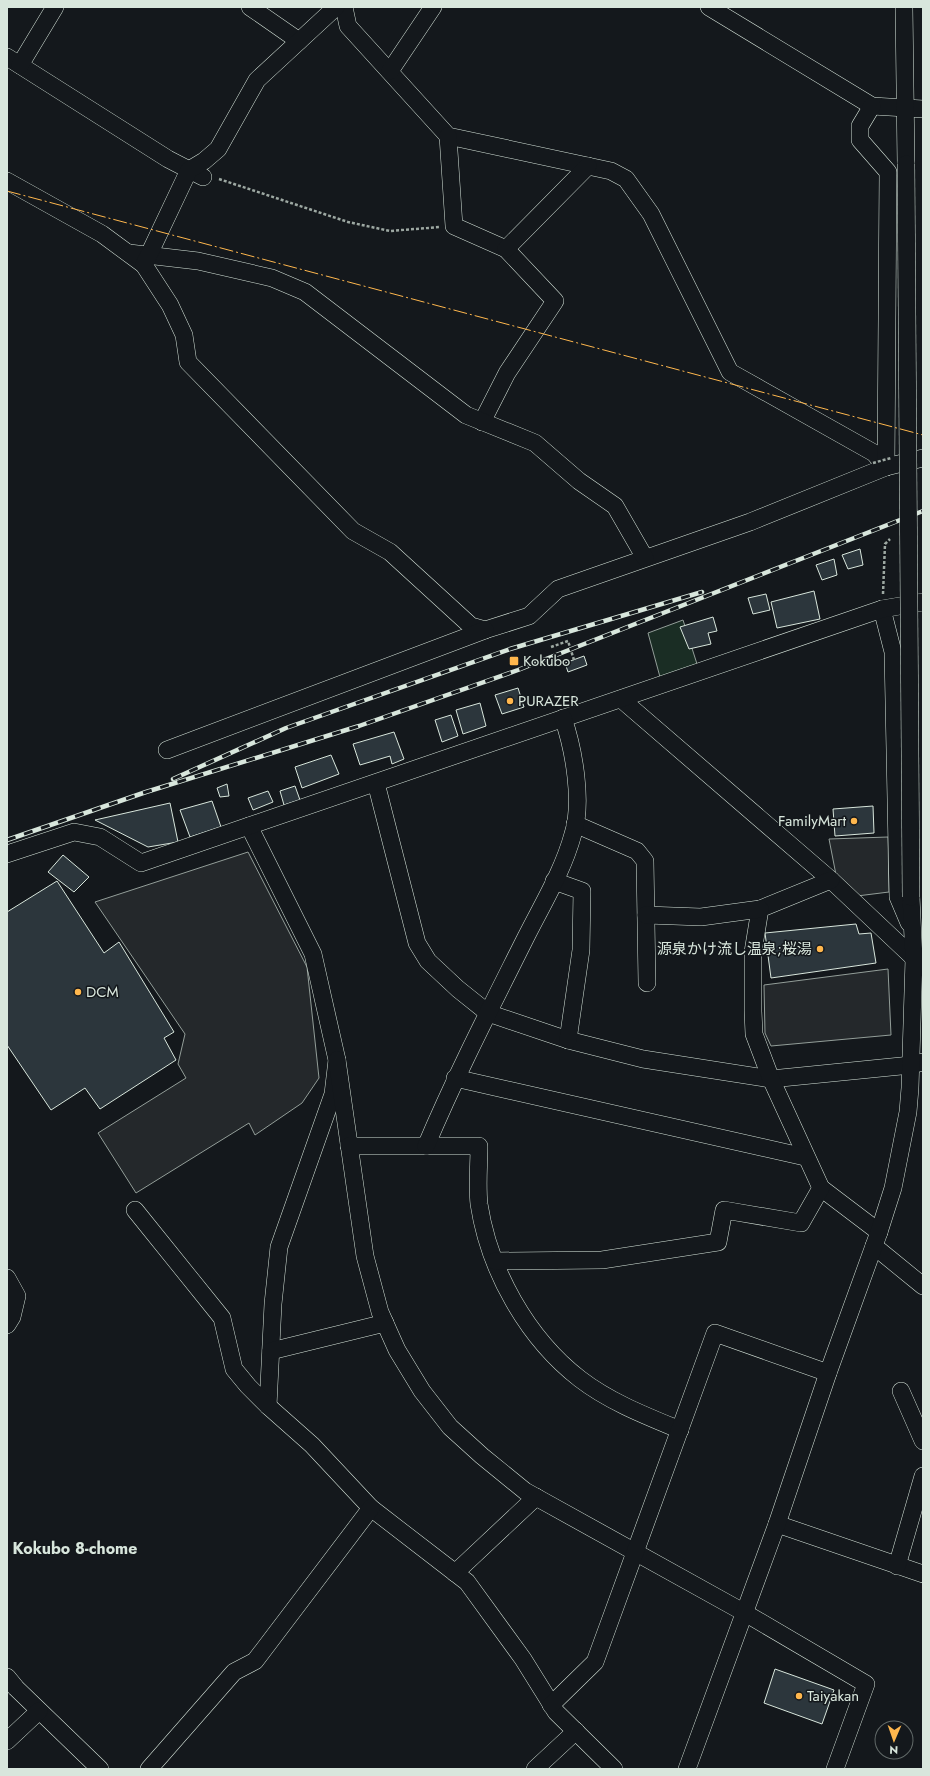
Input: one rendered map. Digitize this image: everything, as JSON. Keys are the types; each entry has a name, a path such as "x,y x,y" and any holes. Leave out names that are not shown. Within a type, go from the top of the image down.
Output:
{"street":[{"path":"55,7 14,61 168,159 196,173"},
{"path":"250,7 298,41"},
{"path":"146,260 196,173 204,161 218,149 257,80 336,7"},
{"path":"344,7 348,26 448,136 611,171 626,179 651,214 730,372 874,453 883,463"},
{"path":"390,71 433,7"},
{"path":"709,7 872,106 923,109"},
{"path":"687,1769 777,1524 828,1373 877,1239 916,1115 918,963 913,932 911,897 904,7"},
{"path":"872,106 860,126 860,140 888,172 883,463"},
{"path":"448,136 454,226 506,249 555,301 507,373 482,422"},
{"path":"506,249 588,166"},
{"path":"7,181 102,234 128,253 146,260 198,261 272,278 305,292 466,415 535,443 579,481 614,506 645,558"},
{"path":"146,260 184,335 188,362 353,532 390,552 471,626 485,630"},
{"path":"167,750 485,630 529,616 558,589 750,522 883,463 923,458"},
{"path":"7,854 74,832 100,837 142,863 882,609 923,602"},
{"path":"882,609 893,652 898,897 913,932"},
{"path":"621,698 831,880 918,963"},
{"path":"426,1146 455,1078 554,881 574,834 578,808 569,735 563,718"},
{"path":"376,782 417,943 428,961 458,989 488,1013 568,1040 643,1059 771,1079 917,1064"},
{"path":"575,824 637,851 645,861 647,983"},
{"path":"249,826 313,954 337,1060 365,1256 385,1323 397,1350 422,1391 450,1427 482,1456 525,1491 745,1613 866,1684 835,1769"},
{"path":"646,915 701,917 760,909 831,880"},
{"path":"554,881 582,891 581,950 568,1040"},
{"path":"760,909 753,952 754,1034 771,1079 821,1188 877,1239 923,1286"},
{"path":"268,1406 279,1247 333,1094 337,1060"},
{"path":"455,1078 806,1157"},
{"path":"349,1146 479,1146 479,1202 486,1240 503,1282 528,1326 580,1379 628,1408 680,1430"},
{"path":"495,1261 602,1260 718,1242 724,1210 801,1223 821,1188"},
{"path":"135,1210 222,1318 234,1369 268,1406 312,1445 371,1508 467,1582 522,1659 556,1712 614,1769"},
{"path":"7,1278 17,1296 12,1317 7,1325"},
{"path":"271,1351 385,1323"},
{"path":"551,1705 595,1662 715,1333 828,1373"},
{"path":"901,1391 923,1442"},
{"path":"897,1566 923,1476"},
{"path":"455,1573 536,1497"},
{"path":"150,1769 234,1672 255,1662 371,1508"},
{"path":"777,1524 923,1574"},
{"path":"7,1677 39,1711 100,1769"},
{"path":"7,1741 39,1711"},
{"path":"535,1769 576,1731"}],"path":[{"path":"196,173 348,222 390,230 454,226"},
{"path":"882,609 885,544 890,539"},
{"path":"551,647 568,641 574,660"}],"green space":[{"path":"683,620 697,664 660,677 648,633"}],"shaded area":[{"path":"888,837 889,892 857,896 837,880 829,839"},
{"path":"248,852 307,967 319,1078 302,1103 255,1135 249,1123 136,1193 98,1133 186,1078 178,1064 185,1034 95,902"},
{"path":"888,969 891,1035 771,1046 765,1033 764,985"}],"building":[{"path":"860,549 863,565 848,569 842,555"},
{"path":"834,559 837,575 822,580 816,565"},
{"path":"814,591 820,619 777,628 771,602"},
{"path":"766,594 770,610 753,614 748,598"},
{"path":"713,617 717,631 708,633 711,644 689,649 680,627"},
{"path":"584,656 587,665 568,672 565,663"},
{"name":"PURAZER","path":"518,688 524,707 502,714 495,695"},
{"path":"480,703 486,726 463,734 456,710"},
{"path":"451,715 458,736 442,742 435,720"},
{"path":"394,732 404,759 392,764 390,756 360,765 353,744"},
{"path":"331,755 339,774 302,788 295,767"},
{"path":"227,784 229,796 220,797 217,788"},
{"path":"295,786 300,800 284,805 280,791"},
{"path":"268,791 273,802 253,810 248,798"},
{"path":"212,801 221,827 190,837 180,810"},
{"path":"170,803 178,842 148,847 95,820"},
{"name":"FamilyMart","path":"873,806 874,833 835,836 833,809"},
{"path":"63,855 89,877 74,892 48,872"},
{"name":"DCM","path":"57,881 104,953 119,942 174,1032 164,1038 176,1060 100,1109 85,1088 51,1110 7,1045 7,912"},
{"name":"源泉かけ流し温泉;桜湯","path":"856,924 859,934 871,933 876,963 771,978 765,933"},
{"name":"Taiyakan","path":"775,1669 834,1690 822,1724 764,1703"}],"railway":[{"path":"7,840 146,792 359,726 518,670 923,511"},
{"path":"173,779 286,728 510,649 702,592"}],"power":[{"path":"7,191 923,435"}],"place":[{"name":"Kokubo","path":"514,661"},
{"name":"PURAZER","path":"510,701"},
{"name":"FamilyMart","path":"854,821"},
{"name":"源泉かけ流し温泉;桜湯","path":"820,949"},
{"name":"DCM","path":"78,992"},
{"name":"Taiyakan","path":"799,1696"}],"district":[{"name":"Kokubo 8-chome","path":"75,1548"}]}
